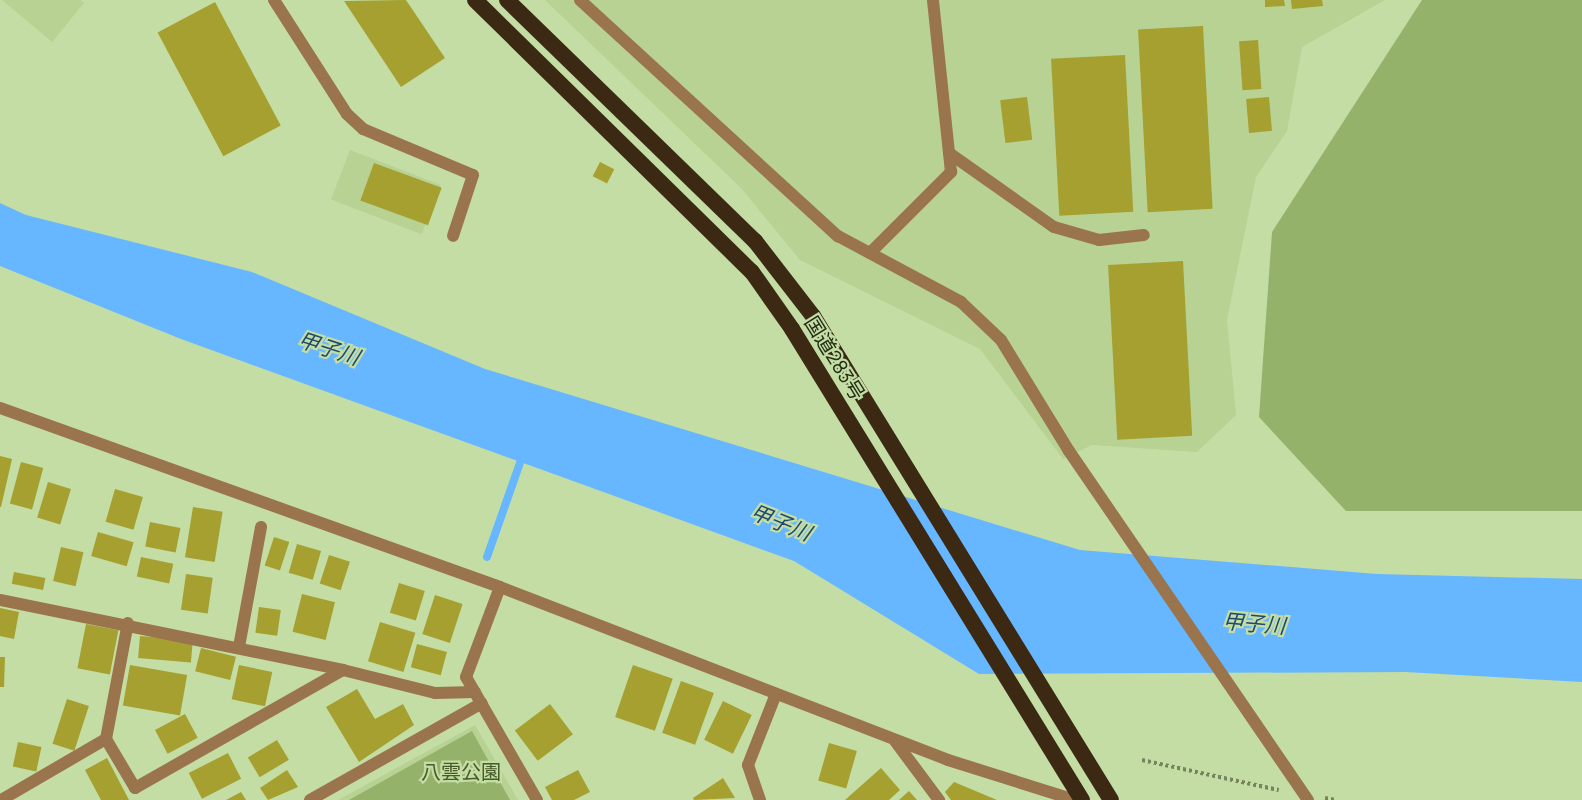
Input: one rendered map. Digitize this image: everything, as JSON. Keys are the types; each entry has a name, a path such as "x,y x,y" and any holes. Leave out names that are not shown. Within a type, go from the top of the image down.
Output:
{"highway":[{"name":"国道283号","path":"475,0 752,272 837,402 1082,800"},
{"name":"国道283号","path":"507,0 755,241 813,316 1108,793"}],"street":[{"path":"274,0 346,114 363,129 472,176 453,236"},
{"path":"580,0 838,236 961,302 1001,340 1069,451 1312,798"},
{"path":"870,253 951,172 933,0"},
{"path":"949,153 1054,227 1099,240 1144,235"},
{"path":"0,408 500,587 894,739 1075,800"},
{"path":"239,647 261,526"},
{"path":"500,587 466,677 537,800"},
{"path":"0,600 128,623 343,670 435,693 478,698"},
{"path":"128,623 106,739 135,788 343,670"},
{"path":"760,800 748,765 776,694"},
{"path":"310,800 478,698"},
{"path":"1,800 106,739"},
{"path":"894,739 939,800"}],"path":[{"path":"1142,760 1283,791"},
{"path":"1312,798 1336,800"}],"shaded area":[{"path":"2,0 81,0 84,3 52,42"},
{"path":"545,0 1385,0 1302,47 1287,131 1256,177 1227,320 1236,415 1197,452 1092,445 1063,459 980,349 800,260 741,188"},
{"path":"350,150 441,185 422,234 331,199"},
{"name":"八雲公園","path":"475,725 518,800 338,800"}],"green space":[{"path":"1422,0 1582,0 1582,511 1346,511 1259,417 1272,232"},
{"name":"八雲公園","path":"472,731 510,800 349,800"}],"water":[{"name":"甲子川","path":"0,203 26,215 252,272 485,369 1080,550 1377,574 1582,579 1582,682 1405,672 979,674 794,561 181,339 0,266"}],"building":[{"path":"406,0 445,58 401,87 344,1"},
{"path":"1265,0 1284,0 1285,6 1265,7"},
{"path":"1291,0 1322,0 1323,6 1292,9"},
{"path":"215,2 281,126 223,156 158,33"},
{"path":"1203,26 1213,209 1148,212 1138,29"},
{"path":"1258,40 1261,89 1242,90 1239,41"},
{"path":"1125,55 1133,212 1059,216 1051,59"},
{"path":"1027,97 1032,140 1005,143 1000,100"},
{"path":"1269,97 1272,131 1249,133 1246,99"},
{"path":"600,162 614,169 607,184 593,176"},
{"path":"374,163 442,188 428,225 360,201"},
{"path":"1183,261 1192,436 1117,440 1108,265"},
{"path":"0,456 12,459 1,507 0,507"},
{"path":"21,462 43,468 32,509 10,504"},
{"path":"48,482 71,489 60,524 37,517"},
{"path":"115,489 143,497 134,530 106,522"},
{"path":"193,507 223,512 215,562 185,557"},
{"path":"150,522 180,528 176,552 145,547"},
{"path":"98,532 134,542 127,566 91,556"},
{"path":"274,537 289,542 280,570 265,566"},
{"path":"297,544 321,551 313,580 289,573"},
{"path":"61,547 83,552 76,586 53,581"},
{"path":"329,555 350,562 341,590 320,584"},
{"path":"141,557 173,564 169,583 137,577"},
{"path":"14,572 45,578 43,590 12,584"},
{"path":"186,574 213,578 208,613 181,610"},
{"path":"399,583 425,591 416,621 390,613"},
{"path":"302,594 335,602 326,640 293,632"},
{"path":"435,595 463,604 450,643 422,634"},
{"path":"259,607 281,610 277,636 255,633"},
{"path":"0,608 19,612 14,639 0,636"},
{"path":"380,622 415,633 403,672 368,661"},
{"path":"86,624 118,630 110,674 77,668"},
{"path":"140,636 193,641 191,663 138,658"},
{"path":"417,644 447,652 441,675 411,667"},
{"path":"201,648 236,657 230,680 195,671"},
{"path":"0,657 5,657 4,687 0,687"},
{"path":"130,665 187,675 180,715 123,705"},
{"path":"239,665 272,672 265,706 232,699"},
{"path":"633,665 673,679 655,731 615,717"},
{"path":"681,681 714,693 695,745 662,733"},
{"path":"357,689 375,719 403,704 414,725 359,762 326,707"},
{"path":"67,699 89,706 74,751 52,744"},
{"path":"723,701 752,715 733,754 704,740"},
{"path":"550,704 573,734 538,761 515,730"},
{"path":"185,714 198,738 168,754 155,730"},
{"path":"277,740 289,760 260,777 248,758"},
{"path":"18,742 41,747 36,771 13,766"},
{"path":"829,743 857,751 846,788 818,780"},
{"path":"228,753 241,779 202,799 189,773"},
{"path":"107,758 129,800 101,800 85,770"},
{"path":"881,768 900,790 889,800 845,800"},
{"path":"287,770 298,787 268,800 260,788"},
{"path":"578,770 590,792 574,800 552,800 545,787"},
{"path":"723,778 735,798 694,800 693,798"},
{"path":"954,782 997,800 951,800 945,792"},
{"path":"909,791 917,800 899,800"},
{"path":"241,792 246,800 226,800"}],"waterway":[{"path":"487,557 522,457"}]}
